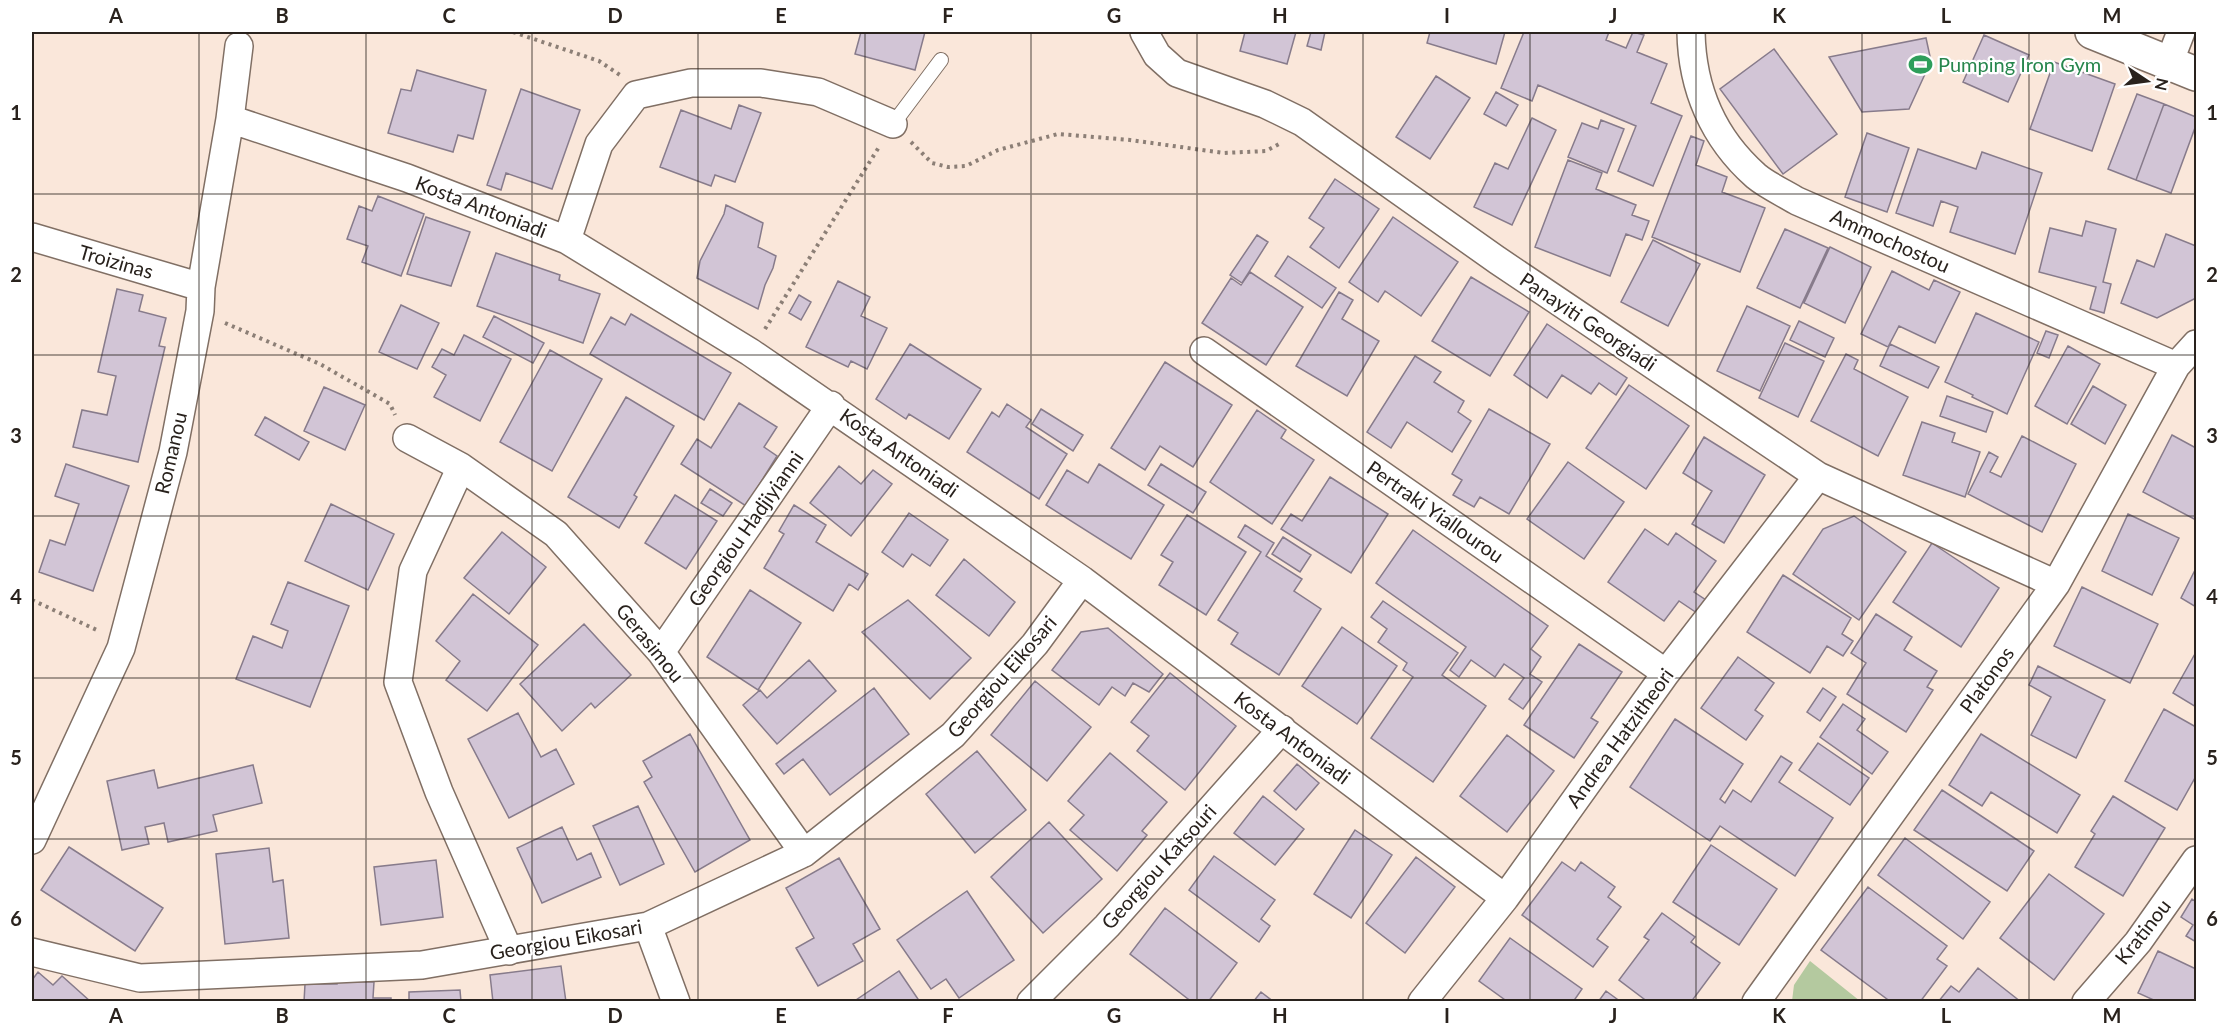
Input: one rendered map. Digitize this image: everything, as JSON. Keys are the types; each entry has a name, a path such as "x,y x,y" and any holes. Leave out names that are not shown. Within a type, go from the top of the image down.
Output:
{"main road":[{"path":"2092,32 2183,68"}],"street":[{"name":"Panayiti Georgiadi","path":"1144,32 1157,55 1178,73 1265,104 1312,129 1497,260 1818,476 2056,584"},
{"name":"Ammochostou","path":"1691,32 1691,59 1705,108 1732,151 1758,177 1797,201 2176,366"},
{"path":"2181,32 2183,68"},
{"name":"Romanou","path":"32,840 122,642 173,452 230,119 239,46"},
{"path":"567,240 600,144 636,96 691,83 761,83 818,92 893,124"},
{"name":"Kosta Antoniadi","path":"230,119 406,178 567,240 750,352 831,405 1082,580 1505,898"},
{"name":"Troizinas","path":"32,237 200,299"},
{"name":"Platonos","path":"1756,1002 2056,584 2176,366 2196,344"},
{"name":"Pertraki Yiallourou","path":"1204,351 1666,673"},
{"name":"Georgiou Hadjiyianni","path":"661,652 831,405"},
{"name":"Gerasimou","path":"407,438 461,467 556,534 661,652 804,853"},
{"path":"461,467 413,571 398,682 439,792 509,951"},
{"name":"Andrea Hatzitheori","path":"1422,1002 1505,898 1666,673 1818,476"},
{"name":"Georgiou Eikosari","path":"32,952 140,978 422,965 648,926 804,853 953,735 1035,644 1082,580"},
{"name":"Georgiou Katsouri","path":"1031,1002 1107,926 1282,729"},
{"name":"Kratinou","path":"2086,1002 2138,942 2196,860"},
{"path":"648,926 676,1002"}],"lane":[{"path":"893,124 941,60"}],"path":[{"path":"513,32 599,61 634,85 636,96"},
{"path":"750,352 893,124 932,163 948,167 966,166 998,150 1058,134 1130,140 1224,153 1266,151 1312,129"},
{"path":"200,299 390,404 407,438"},
{"path":"32,600 122,642"}],"green space":[{"path":"1810,961 1860,1001 1792,1001 1794,985"}],"building":[{"path":"861,32 925,32 915,70 855,54"},
{"path":"1245,32 1296,32 1287,64 1240,51"},
{"path":"1311,32 1325,32 1321,50 1307,46"},
{"path":"1430,32 1505,32 1496,64 1427,43"},
{"path":"1524,32 1609,32 1606,40 1626,48 1633,32 1644,35 1637,52 1667,64 1651,103 1682,116 1653,186 1618,171 1636,126 1538,85 1532,101 1501,88"},
{"path":"1984,35 2029,55 2008,102 1963,82"},
{"path":"1926,38 1931,61 1909,109 1862,112 1829,57"},
{"path":"1774,49 1837,134 1783,174 1720,89"},
{"path":"2054,62 2115,84 2092,151 2030,129"},
{"path":"417,70 486,90 473,139 458,135 453,152 388,133 401,89 411,91"},
{"path":"1436,76 1470,98 1430,159 1396,137"},
{"path":"521,89 580,110 552,189 506,173 501,190 487,185"},
{"path":"1496,92 1518,105 1506,126 1484,114"},
{"path":"2137,94 2164,104 2136,180 2108,169"},
{"path":"2164,104 2196,117 2196,125 2171,193 2136,180"},
{"path":"739,105 761,113 735,182 715,175 711,186 660,167 681,110 731,129"},
{"path":"1532,118 1556,130 1512,225 1474,207 1495,163 1508,169"},
{"path":"1601,120 1624,129 1607,173 1568,157 1582,123 1598,129"},
{"path":"1867,133 1909,148 1887,212 1845,197"},
{"path":"1691,136 1704,141 1696,165 1727,177 1722,192 1765,208 1740,272 1652,237"},
{"path":"1918,149 1976,169 1982,152 2042,173 2015,254 1950,232 1958,207 1941,201 1933,226 1896,213"},
{"path":"1568,160 1602,173 1596,189 1636,205 1632,215 1649,221 1642,240 1626,234 1610,276 1535,247"},
{"path":"1335,179 1379,209 1339,268 1310,247 1324,228 1309,218"},
{"path":"378,196 424,214 401,276 362,262 368,246 347,239 359,206 372,211"},
{"path":"726,205 763,223 758,247 776,256 758,309 697,278 700,261 724,214"},
{"path":"426,217 470,232 451,286 407,274"},
{"path":"1393,217 1458,262 1421,316 1385,291 1378,302 1349,282"},
{"path":"2086,221 2116,229 2103,282 2111,284 2104,313 2090,309 2096,287 2039,272 2050,228 2082,236"},
{"path":"1785,229 1828,248 1800,308 1757,288"},
{"path":"2166,234 2196,246 2196,298 2157,318 2121,303 2137,260 2154,267"},
{"path":"1257,235 1268,242 1242,283 1230,275"},
{"path":"1653,240 1700,264 1668,326 1621,302"},
{"path":"1830,247 1871,267 1845,323 1804,303"},
{"path":"496,253 560,275 559,280 600,294 583,343 477,306"},
{"path":"1288,256 1336,288 1322,308 1275,276"},
{"path":"1892,271 1929,290 1934,280 1960,292 1935,343 1899,326 1888,347 1861,334"},
{"path":"1250,272 1303,307 1266,365 1202,323 1231,278 1241,285"},
{"path":"1471,277 1529,312 1490,376 1432,341"},
{"path":"838,281 870,297 861,316 887,328 867,369 851,361 848,367 806,347"},
{"path":"117,289 143,295 139,311 166,318 159,346 165,347 138,462 73,447 82,410 107,415 116,376 98,372"},
{"path":"1339,292 1353,300 1342,319 1379,341 1347,396 1296,366"},
{"path":"799,295 811,302 801,320 789,313"},
{"path":"401,305 439,323 417,369 379,352"},
{"path":"1747,306 1790,326 1760,391 1717,371"},
{"path":"1976,313 2039,342 2007,414 1945,382"},
{"path":"631,314 731,373 704,420 590,354 611,317 625,325"},
{"path":"494,316 544,343 533,363 483,337"},
{"path":"1799,321 1834,338 1825,357 1790,340"},
{"path":"1547,324 1627,378 1616,395 1599,383 1591,394 1562,375 1547,398 1514,375"},
{"path":"2046,331 2058,335 2049,358 2037,353"},
{"path":"464,335 511,359 480,421 434,397 446,375 432,367 442,349 454,355"},
{"path":"1785,343 1824,361 1798,417 1759,398"},
{"path":"910,344 981,389 949,439 909,414 906,419 876,399"},
{"path":"1890,344 1939,367 1928,388 1880,366"},
{"path":"2068,346 2100,364 2067,424 2035,406"},
{"path":"550,350 602,379 552,471 500,442"},
{"path":"1846,354 1858,360 1854,369 1908,397 1878,456 1811,421"},
{"path":"1415,356 1441,372 1434,382 1464,401 1458,412 1471,421 1452,452 1407,422 1391,448 1367,432"},
{"path":"1165,362 1232,405 1193,467 1160,446 1145,470 1111,448"},
{"path":"1629,385 1689,426 1646,489 1586,448"},
{"path":"2093,386 2126,405 2105,444 2071,424"},
{"path":"324,387 365,405 345,450 304,431"},
{"path":"1947,396 1993,412 1986,432 1940,416"},
{"path":"626,397 674,426 634,495 637,497 619,528 568,497"},
{"path":"739,403 777,427 764,447 777,456 746,506 681,464 697,439 711,448"},
{"path":"1007,404 1031,420 1026,427 1067,454 1039,499 967,452 992,412 999,417"},
{"path":"1041,409 1083,435 1073,451 1032,424"},
{"path":"1489,409 1550,444 1509,514 1480,497 1474,507 1453,495 1462,480 1452,474"},
{"path":"1257,410 1286,430 1281,438 1314,460 1272,524 1210,482"},
{"path":"265,417 309,442 299,460 255,435"},
{"path":"1922,422 1955,433 1952,442 1980,452 1965,497 1903,475"},
{"path":"2172,435 2196,448 2196,520 2143,492"},
{"path":"2022,436 2076,464 2042,532 1968,494 1989,452 1998,457 1990,472 2001,477"},
{"path":"1704,437 1765,475 1724,543 1692,524 1712,491 1683,473"},
{"path":"1568,462 1624,502 1584,559 1527,519"},
{"path":"66,464 129,486 93,591 39,572 50,540 65,545 79,504 55,496"},
{"path":"1099,464 1164,505 1131,559 1046,505 1067,470 1088,483"},
{"path":"1161,464 1206,492 1193,513 1148,485"},
{"path":"839,466 861,484 873,470 892,484 851,536 810,503"},
{"path":"1330,477 1388,514 1351,573 1281,529 1291,514 1302,521"},
{"path":"710,489 732,503 723,516 701,503"},
{"path":"675,495 717,521 686,569 645,543"},
{"path":"331,504 394,534 368,590 305,561"},
{"path":"794,505 826,525 816,542 868,574 858,590 849,584 833,611 764,568 784,534 779,531"},
{"path":"909,513 948,540 930,566 912,554 903,567 882,552"},
{"path":"2128,514 2179,538 2152,595 2102,571"},
{"path":"1187,515 1246,552 1206,615 1159,585 1173,562 1161,555"},
{"path":"1854,516 1906,552 1859,620 1793,574 1823,529"},
{"path":"1245,525 1274,543 1266,556 1302,579 1294,591 1321,609 1279,675 1231,644 1238,633 1218,620 1261,552 1238,537"},
{"path":"1645,529 1668,545 1676,533 1716,561 1694,592 1706,600 1697,613 1679,601 1664,621 1608,582"},
{"path":"1413,530 1548,626 1531,649 1541,657 1530,674 1542,682 1523,709 1509,699 1524,678 1504,664 1495,677 1471,660 1459,677 1450,670 1466,647 1376,583"},
{"path":"502,532 546,567 509,614 464,578"},
{"path":"1283,537 1311,555 1300,572 1272,554"},
{"path":"1932,543 1999,588 1961,647 1893,602"},
{"path":"964,559 1015,602 989,636 936,595"},
{"path":"2196,568 2196,607 2181,598"},
{"path":"1783,575 1851,618 1842,634 1853,641 1843,656 1827,646 1810,673 1747,632"},
{"path":"288,582 349,606 310,707 236,679 253,636 282,648 288,631 271,624"},
{"path":"2082,587 2158,624 2130,683 2054,646"},
{"path":"750,590 801,623 758,690 707,657"},
{"path":"473,594 538,645 487,711 446,680 460,661 436,641"},
{"path":"908,600 971,658 930,699 862,632"},
{"path":"1383,601 1458,653 1442,675 1486,706 1433,782 1371,738 1413,677 1403,670 1407,663 1378,642 1387,629 1371,617"},
{"path":"1876,614 1912,637 1904,650 1937,671 1927,687 1933,690 1906,732 1847,694 1866,663 1851,653"},
{"path":"584,624 631,675 595,708 591,703 562,731 520,684"},
{"path":"1342,627 1397,666 1357,724 1302,686"},
{"path":"1108,628 1163,674 1149,692 1133,683 1125,696 1112,687 1099,705 1052,670 1081,632"},
{"path":"1579,644 1622,672 1591,718 1598,722 1574,758 1524,725"},
{"path":"2196,652 2196,707 2173,693"},
{"path":"1738,657 1774,683 1755,710 1763,716 1746,740 1701,708"},
{"path":"809,660 836,691 777,744 743,705 760,690 767,698"},
{"path":"2038,666 2105,700 2076,758 2031,735 2051,697 2029,685"},
{"path":"1170,673 1236,726 1185,790 1137,751 1149,736 1131,722"},
{"path":"1035,681 1091,727 1047,781 991,735"},
{"path":"874,688 909,734 830,795 803,759 784,774 776,764"},
{"path":"1823,688 1836,697 1820,721 1807,712"},
{"path":"1843,704 1865,719 1857,730 1888,752 1872,774 1820,737"},
{"path":"2164,709 2196,727 2196,776 2177,810 2125,781"},
{"path":"518,713 541,757 556,749 574,784 509,818 468,739"},
{"path":"1675,719 1743,764 1720,799 1725,803 1733,790 1751,802 1781,756 1792,763 1779,782 1833,818 1795,876 1720,826 1710,841 1630,787"},
{"path":"690,734 750,840 695,872 644,782 652,777 643,761"},
{"path":"1981,734 2080,795 2057,833 1991,792 1982,806 1949,785"},
{"path":"1507,735 1554,771 1507,832 1460,796"},
{"path":"1818,743 1869,778 1850,805 1799,770"},
{"path":"977,751 1026,810 975,853 926,794"},
{"path":"1110,753 1167,802 1142,831 1147,835 1117,871 1070,830 1084,815 1068,801"},
{"path":"1297,764 1319,783 1296,810 1274,791"},
{"path":"253,765 262,803 213,815 217,831 168,842 164,823 145,827 149,844 122,850 107,781 154,770 158,788"},
{"path":"1942,790 2034,851 2007,891 1914,830"},
{"path":"1263,796 1304,829 1275,865 1234,833"},
{"path":"2113,796 2165,828 2123,896 2075,867 2095,834 2091,831"},
{"path":"638,806 664,864 620,885 593,826"},
{"path":"1049,822 1102,879 1043,933 991,877"},
{"path":"562,827 577,860 591,853 601,877 542,903 517,848"},
{"path":"1355,830 1392,855 1351,918 1314,894"},
{"path":"1905,838 1990,902 1963,939 1878,875"},
{"path":"1711,845 1777,889 1739,945 1673,902"},
{"path":"69,847 163,908 135,951 41,890"},
{"path":"269,848 273,882 283,880 289,938 225,944 216,854"},
{"path":"1214,856 1275,900 1261,919 1270,926 1259,942 1189,890"},
{"path":"1416,857 1455,887 1405,953 1366,923"},
{"path":"839,858 880,929 853,944 863,961 818,986 796,948 814,938 786,888"},
{"path":"436,860 443,917 381,925 374,867"},
{"path":"1562,862 1575,871 1581,862 1615,887 1608,897 1621,907 1597,939 1608,947 1593,967 1522,915"},
{"path":"2049,874 2104,914 2054,980 2000,938"},
{"path":"1868,887 1947,946 1937,959 1947,966 1920,1002 1891,1002 1821,950"},
{"path":"967,891 1014,960 959,998 946,979 931,989 897,940"},
{"path":"2192,899 2196,902 2196,942 2186,936 2193,925 2181,917"},
{"path":"1165,908 1237,963 1208,1002 1192,1002 1130,954"},
{"path":"1662,913 1695,937 1691,942 1720,963 1691,1002 1648,1002 1619,980 1649,940 1644,937"},
{"path":"1510,938 1582,989 1573,1002 1508,1002 1479,981"},
{"path":"2158,951 2196,969 2196,1002 2158,1002 2138,993"},
{"path":"561,966 566,1002 493,1002 490,975"},
{"path":"1978,968 2021,1002 1938,1002 1951,986 1959,992"},
{"path":"899,971 920,1002 853,1002"},
{"path":"38,972 53,985 62,976 91,1002 32,1002 32,980"},
{"path":"337,981 374,982 373,998 391,998 391,1002 304,1002 305,984 337,984"},
{"path":"460,990 461,1002 409,1002 409,992"},
{"path":"1606,991 1621,1002 1598,1002"},
{"path":"1261,992 1274,1002 1253,1002"}],"place":[{"name":"Pumping Iron Gym","path":"1920,65"}]}
